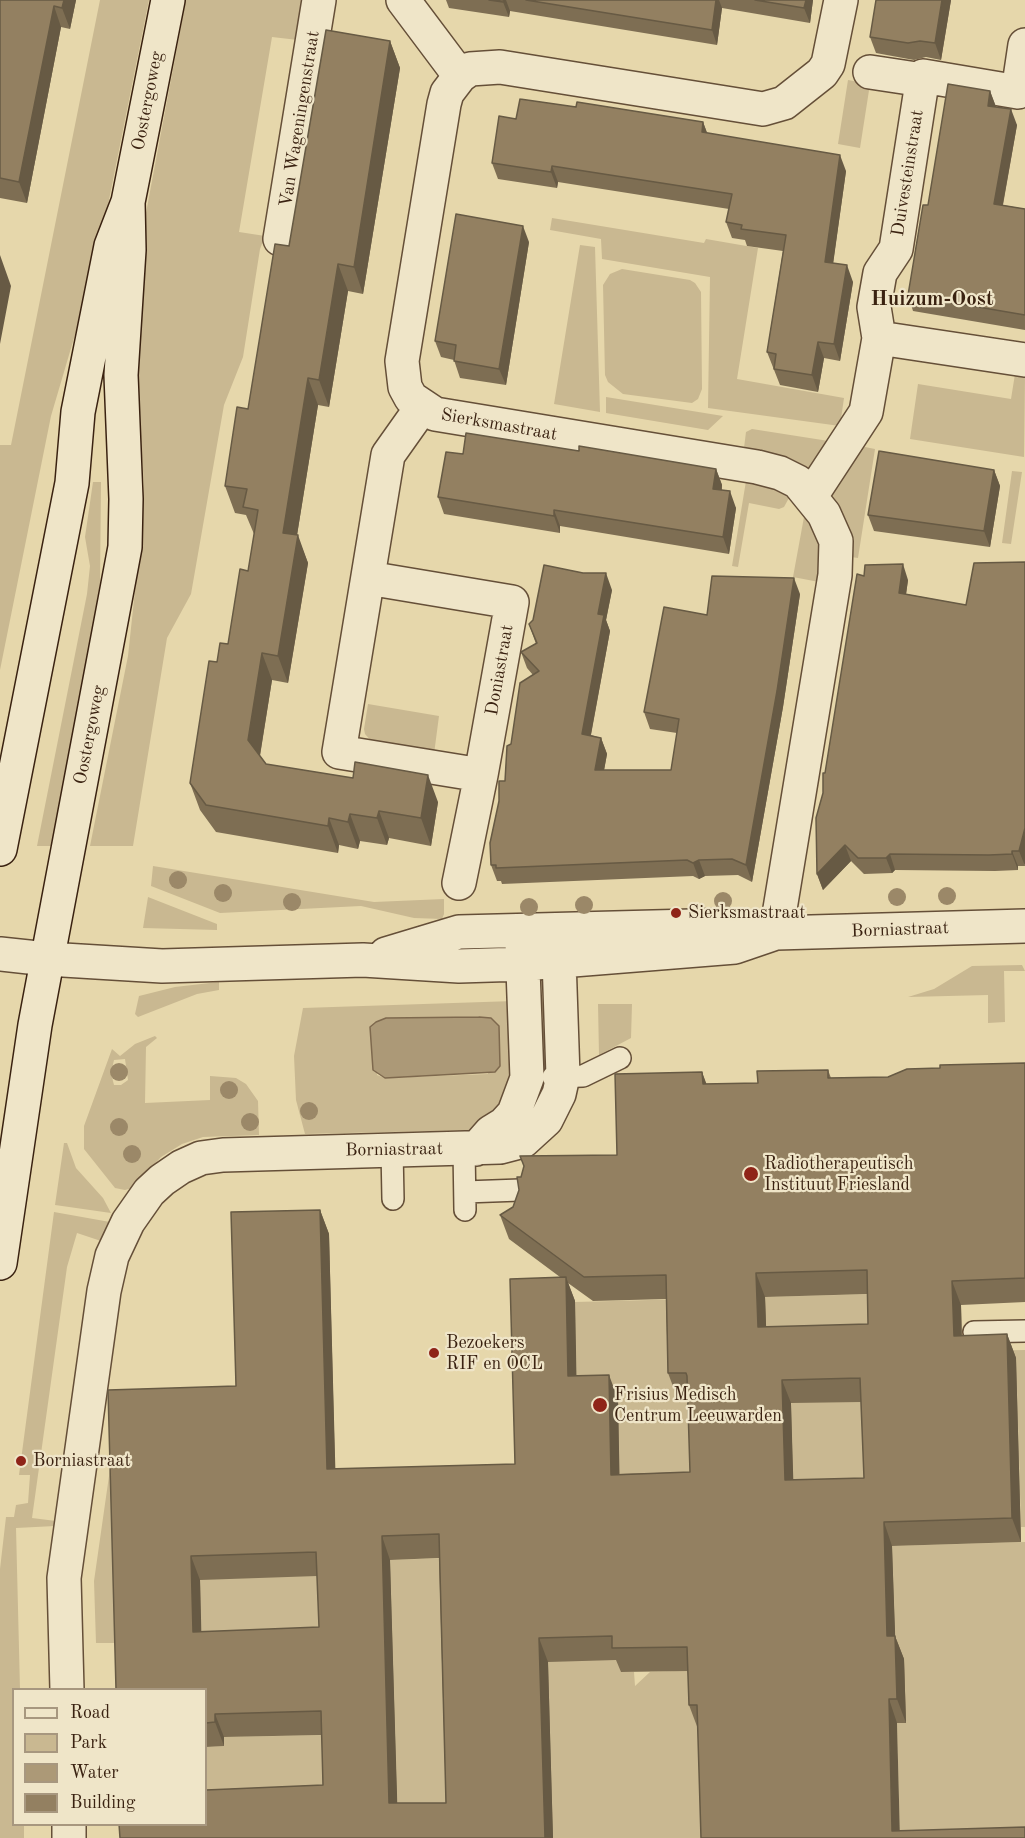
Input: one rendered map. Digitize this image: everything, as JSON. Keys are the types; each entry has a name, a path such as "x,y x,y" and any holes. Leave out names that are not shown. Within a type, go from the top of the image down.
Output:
{"street":[{"name":"Oostergoweg","path":"0,849 72,483 78,412 111,246 128,202 168,0"},
{"name":"Van Wageningenstraat","path":"280,239 319,0"},
{"path":"403,0 460,76 470,69 500,67 763,109 784,103 822,73 828,64 841,0"},
{"path":"870,72 1018,92 1023,66"},
{"name":"Sierksmastraat","path":"460,76 447,93 444,104 402,361 405,387 411,398 422,407 454,419 757,467 780,473 798,482 811,496 834,531 837,552 776,933"},
{"name":"Duivesteinstraat","path":"811,496 866,412 879,338 874,307 880,273 896,249 923,78"},
{"name":"Oostergoweg","path":"0,1263 47,959 125,547 126,499 121,375 129,250 128,202"},
{"path":"879,338 1025,360"},
{"path":"422,407 387,455 339,752 481,775"},
{"name":"Doniastraat","path":"368,578 512,602 459,883"},
{"name":"Borniastraat","path":"363,960 459,932 731,925 776,933 1025,926"},
{"path":"470,1149 491,1131 504,1124 514,1113 527,1078 522,930"},
{"name":"Borniastraat","path":"67,1688 64,1578 104,1291 112,1256 128,1222 149,1192 162,1180 181,1167 201,1158 470,1149 500,1147 523,1141 537,1130 552,1110 563,1076 558,930"},
{"name":"Borniastraat","path":"0,954 162,966 363,960 459,966 559,962 735,947 776,933"}],"lane":[{"path":"527,1078 583,1076 620,1058"},
{"path":"470,1149 465,1201 520,1190"},
{"path":"392,1150 393,1199"},
{"path":"974,1332 1025,1331"}],"green space":[{"path":"100,0 149,0 97,260 51,416 0,670 0,445 11,445"},
{"path":"186,0 304,0 298,40 272,37 239,232 265,236 260,249 243,357 224,405 191,594 167,638 133,846 90,846 128,656 137,572 144,485 134,339 142,234"},
{"path":"848,80 870,84 860,148 838,144"},
{"path":"552,218 704,243 706,239 758,248 737,379 844,398 840,426 708,408 710,277 602,259 601,239 550,230"},
{"path":"580,245 595,247 600,412 554,404"},
{"path":"622,269 690,280 701,292 702,389 698,399 692,403 623,394 608,382 605,375 603,285 610,274"},
{"path":"1015,374 1025,376 1024,457 910,439 918,384 1011,399"},
{"path":"606,397 723,416 708,430 606,413"},
{"path":"752,429 835,442 811,475 744,448 746,432"},
{"path":"860,446 875,449 858,558 851,557 848,526 828,494"},
{"path":"1012,471 1022,472 1011,544 1002,543"},
{"path":"746,481 769,485 790,496 784,507 779,509 749,503 738,567 732,566"},
{"path":"93,482 101,482 100,583 84,682 52,846 37,846 87,594 90,566 85,537"},
{"path":"804,517 821,540 819,582 793,577"},
{"path":"368,704 439,716 434,754 373,743 365,734 364,729"},
{"path":"153,866 374,902 444,899 444,914 442,919 414,918 361,906 220,913 151,886"},
{"path":"148,897 217,924 217,930 143,928"},
{"path":"1022,965 1025,971 1004,971 1005,1022 988,1023 988,995 908,997 934,989 972,966"},
{"path":"219,982 219,990 197,994 138,1017 135,1014 139,996 175,987"},
{"path":"514,1001 518,1066 506,1107 472,1130 305,1134 296,1100 294,1056 303,1008","holes":["386,1018 491,1018 488,1074 385,1078 377,1075"]},
{"path":"598,1004 632,1004 631,1038 599,1055"},
{"path":"155,1036 157,1038 146,1047 145,1103 210,1100 210,1076 236,1078 246,1084 258,1101 259,1135 203,1137 182,1144 161,1157 132,1188 125,1190 115,1188 84,1149 84,1126 112,1049 120,1056 135,1044","holes":["125,1059 128,1080 121,1085 114,1085 111,1073 114,1060"]},
{"path":"64,1143 67,1143 76,1168 103,1198 111,1213 55,1205"},
{"path":"54,1212 110,1222 101,1241 77,1233 67,1267 32,1518 56,1521 55,1526 16,1528 20,1688 12,1688 12,1826 24,1826 24,1838 0,1838 0,1569 6,1517 14,1517 16,1505 28,1503 30,1475 19,1475"},
{"path":"876,1294 877,1352 677,1397 695,1397 699,1496 634,1502 577,1400 575,1302"},
{"path":"1025,1350 1025,1527 1021,1527 1016,1358 962,1351"},
{"path":"791,1397 869,1402 873,1516 794,1519"},
{"path":"196,1453 324,1561 328,1658 202,1656"},
{"path":"110,1469 112,1469 117,1643 96,1643 94,1581"},
{"path":"1025,1542 1025,1838 900,1838 897,1723 906,1722 896,1659 892,1546"},
{"path":"671,1552 698,1729 709,1838 553,1838 545,1555 620,1660 621,1672 634,1672 635,1686 650,1672 675,1671"},
{"path":"447,1558 455,1838 398,1827 390,1560"},
{"path":"330,1735 331,1809 207,1814 207,1747 224,1746 224,1737"}],"water":[{"path":"386,1018 491,1018 499,1026 500,1066 495,1072 385,1078 373,1070 370,1027 376,1022"}],"building":[{"path":"0,0 64,0 62,8 54,6 19,182 0,178"},
{"path":"526,0 716,0 712,30"},
{"path":"755,0 806,0 804,8"},
{"path":"876,0 942,0 935,43 920,41 908,43 870,37"},
{"path":"326,30 390,41 354,267 338,264 319,380 308,378 283,533 298,535 278,656 262,653 248,740 266,764 353,778 355,762 428,775 421,818 379,811 377,818 350,814 348,822 329,818 328,826 206,805 190,783 209,661 217,662 220,643 228,644 240,569 248,571 258,510 243,507 247,489 225,486 237,407 248,409 275,244 289,246"},
{"path":"948,84 990,91 988,106 1011,109 994,204 1025,209 1025,315 908,295 923,205 928,205"},
{"path":"520,99 576,107 577,102 703,122 702,132 840,155 825,262 847,265 834,344 818,342 812,375 774,369 776,354 767,352 786,235 741,229 742,225 726,222 732,194 552,166 551,172 492,163 499,116 516,119"},
{"path":"456,214 523,226 499,369 454,361 456,345 435,341"},
{"path":"466,433 579,451 579,446 716,469 713,489 730,491 723,537 554,510 554,516 438,497 446,452 463,454"},
{"path":"879,451 994,470 984,531 868,515"},
{"path":"1025,562 1025,828 1019,851 1012,851 1012,854 989,855 890,854 886,858 858,858 845,845 817,874 816,818 823,793 823,773 825,773 857,574 864,576 865,565 903,564 899,593 966,605 974,563"},
{"path":"544,565 583,573 606,573 598,614 604,615 582,734 601,738 595,770 671,770 679,719 644,712 664,607 707,615 712,576 794,578 777,691 746,865 732,859 699,860 693,863 687,860 496,868 496,865 491,865 490,843 499,801 499,781 505,781 507,746 511,744 520,683 539,671 521,652 537,643 529,624 533,620"},
{"path":"1025,1063 1025,1278 952,1281 954,1336 1007,1334 1012,1518 884,1522 887,1636 895,1636 897,1699 889,1699 892,1831 1025,1827 1025,1838 701,1838 697,1705 689,1705 687,1647 612,1648 612,1636 539,1638 545,1838 120,1838 119,1826 207,1826 207,1790 323,1785 321,1711 215,1714 215,1722 207,1723 207,1688 116,1688 108,1390 236,1386 231,1212 320,1210 327,1469 515,1464 510,1279 566,1277 568,1376 609,1375 611,1475 690,1472 687,1376 686,1373 668,1373 666,1275 584,1277 500,1215 513,1207 519,1190 517,1177 521,1177 524,1166 520,1156 617,1155 615,1074 702,1072 703,1084 758,1083 757,1071 828,1070 828,1078 888,1077 907,1069 940,1068 940,1065","holes":["867,1270 868,1324 758,1327 756,1273","860,1378 864,1478 785,1480 782,1380","439,1534 446,1803 389,1803 382,1536","316,1552 319,1627 193,1632 191,1556"]}],"place":[{"name":"Sierksmastraat","path":"676,913"},
{"name":"Radiotherapeutisch Instituut Friesland","path":"751,1174"},
{"name":"Bezoekers RIF en OCL","path":"434,1353"},
{"name":"Frisius Medisch Centrum Leeuwarden","path":"600,1405"},
{"name":"Borniastraat","path":"21,1461"}],"district":[{"name":"Huizum-Oost","path":"932,299"}]}
